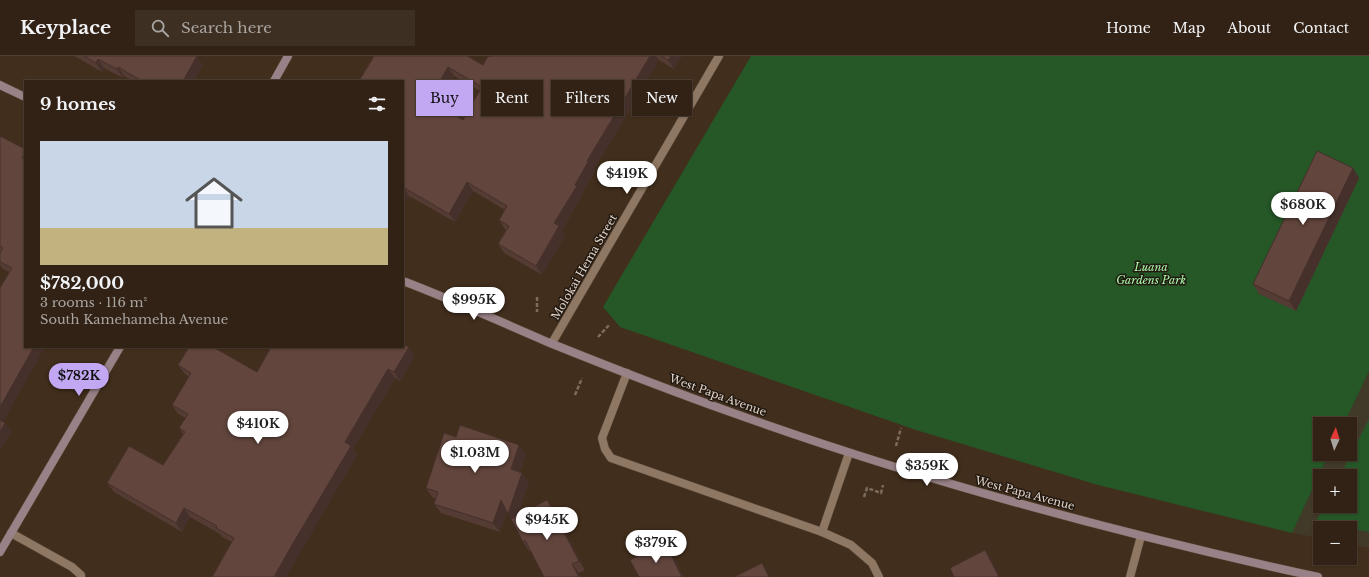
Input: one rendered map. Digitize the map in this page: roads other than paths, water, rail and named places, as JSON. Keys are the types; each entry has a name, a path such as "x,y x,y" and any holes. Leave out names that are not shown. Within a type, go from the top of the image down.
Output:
{"street":[{"path":"275,80 288,56"},
{"name":"Molokai Hema Street","path":"552,344 719,56"},
{"path":"0,85 24,97"},
{"name":"West Papa Avenue","path":"404,281 552,344 627,373 736,414 849,453 998,498 1141,536 1318,577"},
{"path":"0,552 119,348"},
{"path":"627,373 602,438 605,449 612,458 822,532 851,545 872,563 879,577"},
{"path":"822,532 849,453"},
{"path":"11,533 72,567 81,575 81,577"},
{"path":"1130,577 1141,536"}],"park label":[{"name":"Luana Gardens Park","path":"1151,273"}]}
